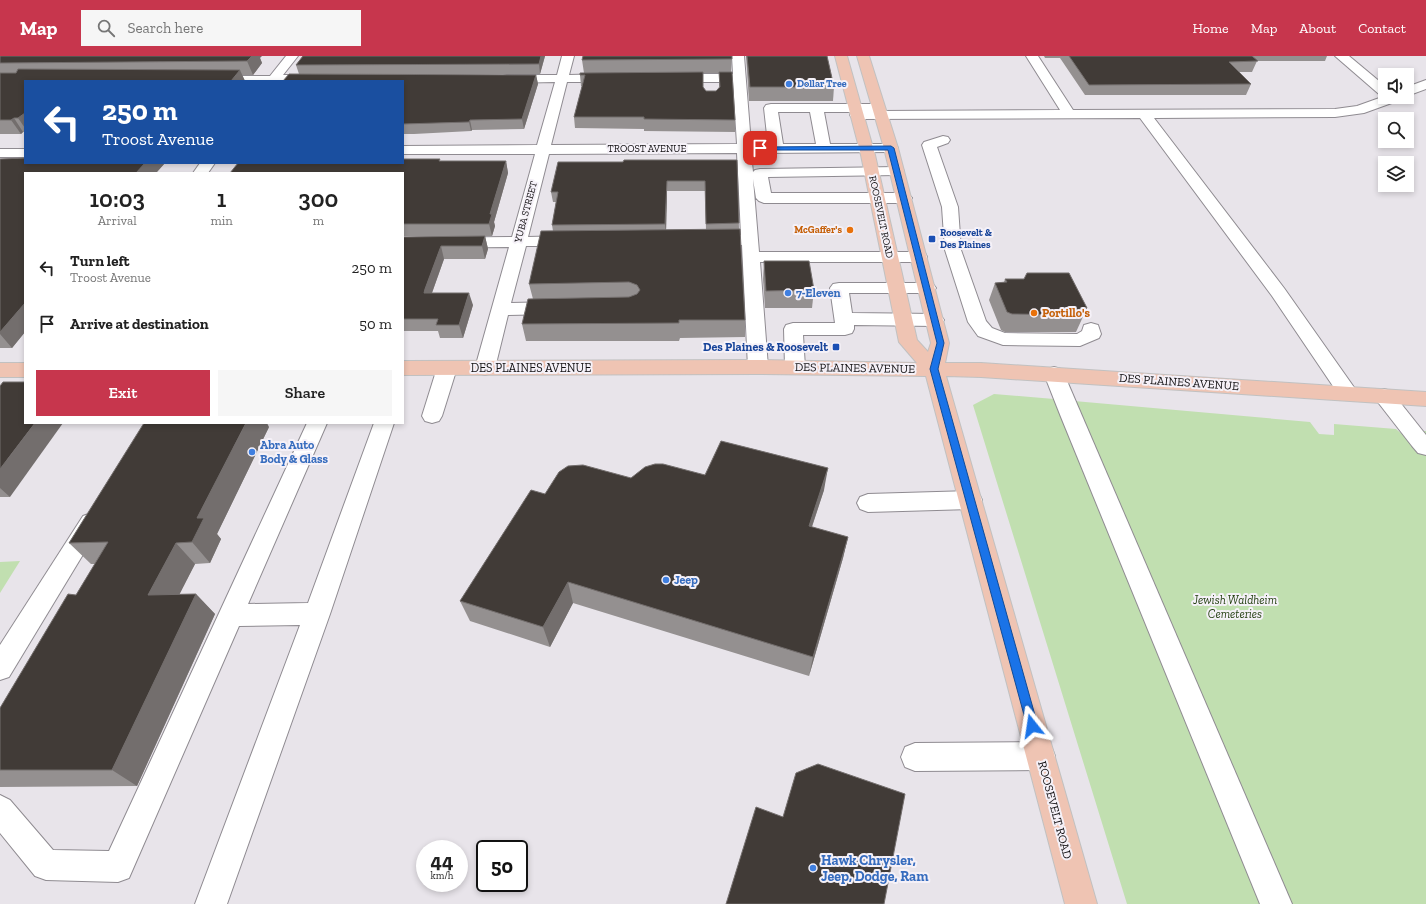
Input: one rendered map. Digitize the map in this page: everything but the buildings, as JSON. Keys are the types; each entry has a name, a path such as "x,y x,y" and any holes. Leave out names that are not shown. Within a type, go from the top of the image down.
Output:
{"main road":[{"name":"ROOSEVELT ROAD","path":"842,56 866,148 908,342 934,369 1081,904"},
{"name":"ROOSEVELT ROAD","path":"863,56 891,148 935,320 940,343 934,369"},
{"name":"DES PLAINES AVENUE","path":"404,368 795,367 982,370 1426,399"},
{"path":"0,370 24,370"}],"street":[{"path":"273,80 292,56"},
{"name":"YUBA STREET","path":"485,368 568,56"},
{"path":"738,56 758,367"},
{"path":"1032,56 1069,114"},
{"path":"1341,56 1378,86"},
{"path":"496,79 620,78"},
{"path":"665,78 739,78"},
{"path":"711,78 711,92"},
{"path":"206,80 324,79"},
{"path":"1414,89 1426,84"},
{"path":"776,148 771,108 816,108 856,112 1069,114 1335,113 1359,110 1378,102"},
{"path":"816,108 824,149"},
{"path":"1144,114 1278,292 1348,393"},
{"path":"943,140 929,145 950,207 953,250 980,328 990,335 1003,339 1057,340 1080,340 1092,334 1091,329"},
{"name":"TROOST AVENUE","path":"404,150 891,148"},
{"path":"0,153 24,153"},
{"path":"201,172 207,164"},
{"path":"897,172 760,173 764,198 904,198"},
{"path":"695,240 750,240"},
{"path":"404,242 586,241"},
{"path":"750,258 919,257"},
{"path":"795,367 793,329 845,329 839,288 927,288"},
{"path":"500,309 570,308"},
{"path":"844,319 935,320"},
{"path":"432,416 446,368"},
{"path":"1054,374 1276,904"},
{"path":"1384,396 1419,441 1426,447"},
{"path":"0,810 46,865 118,867 317,424"},
{"path":"211,904 317,614 384,424"},
{"path":"868,503 971,500"},
{"path":"0,668 103,502"},
{"path":"231,615 317,614"},
{"path":"915,757 1041,756"}],"green space":[{"name":"Jewish Waldheim Cemeteries","path":"994,394 1054,399 1062,417 1074,401 1310,422 1319,434 1334,435 1334,424 1396,429 1410,441 1418,431 1426,431 1426,904 1127,904 973,405"},
{"path":"20,561 0,593 0,562"}],"place":[{"name":"Dollar Tree","path":"789,84"},
{"name":"McGaffer's","path":"850,230"},
{"name":"Roosevelt & Des Plaines","path":"932,239"},
{"name":"7-Eleven","path":"788,293"},
{"name":"Portillo's","path":"1034,313"},
{"name":"Des Plaines & Roosevelt","path":"836,347"},
{"name":"Abra Auto Body & Glass","path":"252,452"},
{"name":"Jeep","path":"666,580"},
{"name":"Hawk Chrysler, Jeep, Dodge, Ram","path":"813,868"}],"route":[{"path":"760,148 891,148 940,343 934,369 1032,726"}]}
